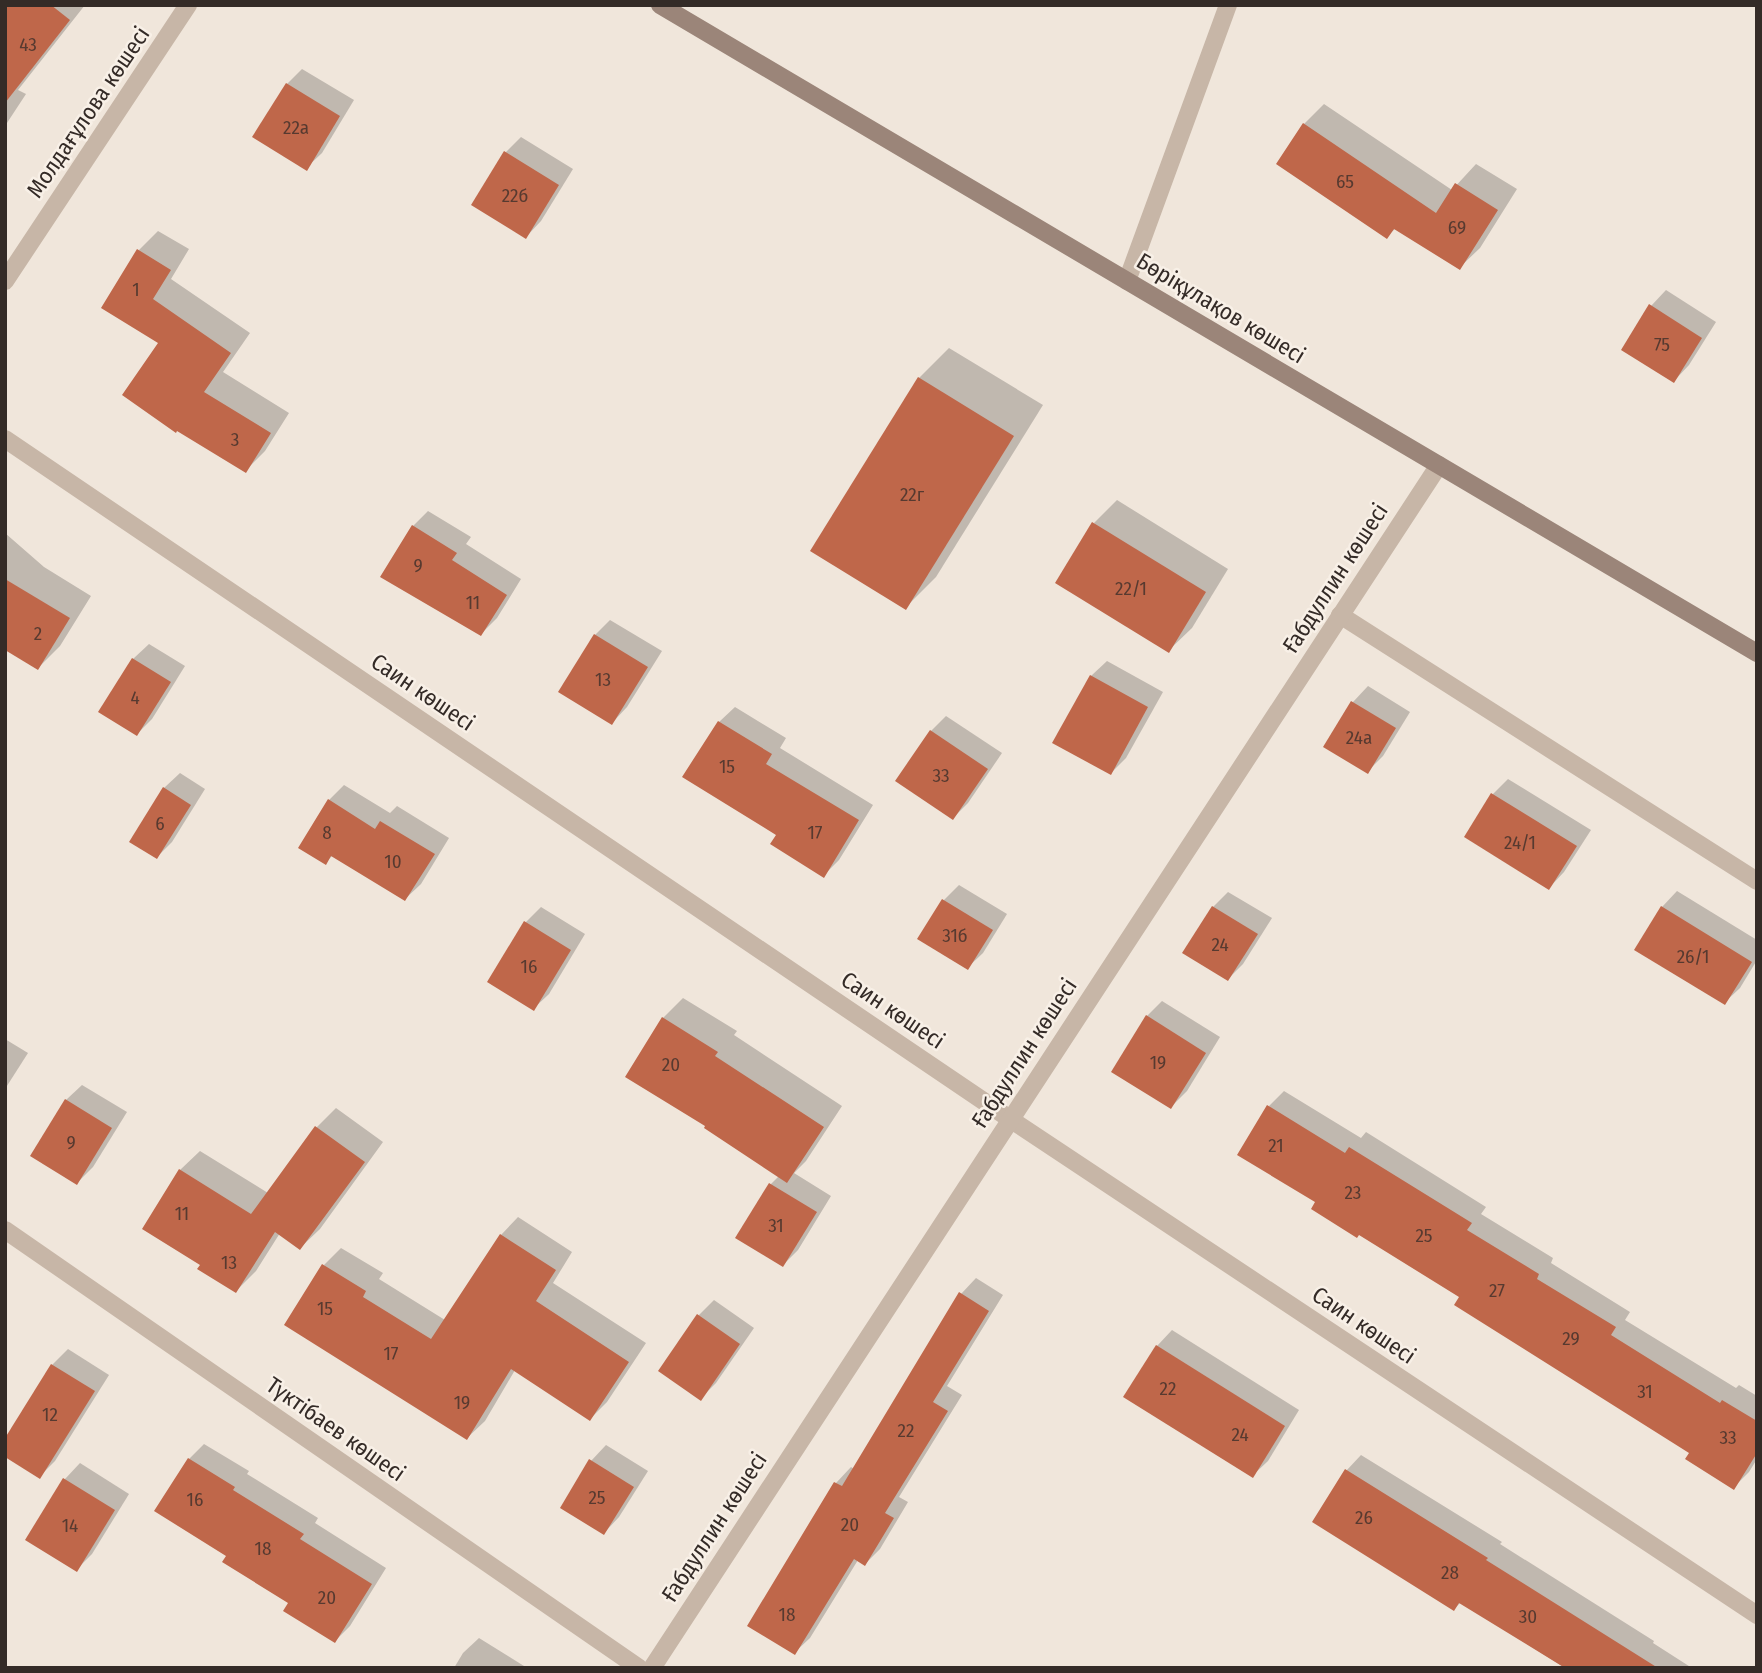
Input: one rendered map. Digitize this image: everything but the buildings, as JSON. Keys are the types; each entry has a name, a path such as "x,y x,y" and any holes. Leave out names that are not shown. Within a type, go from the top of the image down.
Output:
{"street":[{"name":"Молдағұлова көшесі","path":"5,281 188,5"},
{"name":"Бөріқұлақов көшесі","path":"660,5 1757,653"},
{"path":"1127,281 1228,5"},
{"name":"Саин көшесі","path":"5,439 1010,1119 1757,1615"},
{"name":"Ғабдуллин көшесі","path":"652,1668 1439,465"},
{"path":"1340,615 1757,881"},
{"name":"Түктібаев көшесі","path":"5,1230 639,1668"}]}
